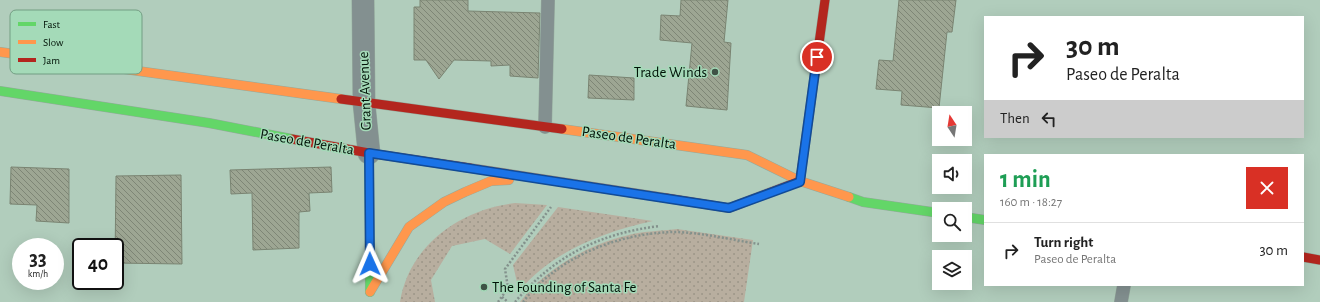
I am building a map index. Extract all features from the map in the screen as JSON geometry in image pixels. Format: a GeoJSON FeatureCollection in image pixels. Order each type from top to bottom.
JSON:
{"type":"FeatureCollection","features":[{"type":"Feature","properties":{"kind":"main road"},"geometry":{"type":"LineString","coordinates":[[800,182],[825,0]]}},
{"type":"Feature","properties":{"kind":"main road","name":"Paseo de Peralta"},"geometry":{"type":"LineString","coordinates":[[0,52],[10,53]]}},
{"type":"Feature","properties":{"kind":"main road","name":"Paseo de Peralta"},"geometry":{"type":"LineString","coordinates":[[142,72],[747,155],[800,182],[863,202],[932,212]]}},
{"type":"Feature","properties":{"kind":"main road","name":"Paseo de Peralta"},"geometry":{"type":"LineString","coordinates":[[0,91],[209,124],[369,153],[729,208],[800,182]]}},
{"type":"Feature","properties":{"kind":"main road","name":"Grant Avenue"},"geometry":{"type":"LineString","coordinates":[[369,153],[370,302]]}},
{"type":"Feature","properties":{"kind":"main road"},"geometry":{"type":"LineString","coordinates":[[370,292],[409,226],[438,206],[490,181],[532,178]]}},
{"type":"Feature","properties":{"kind":"main road"},"geometry":{"type":"LineString","coordinates":[[972,218],[984,220]]}},
{"type":"Feature","properties":{"kind":"main road"},"geometry":{"type":"LineString","coordinates":[[1304,257],[1320,260]]}},
{"type":"Feature","properties":{"kind":"street","name":"Grant Avenue"},"geometry":{"type":"LineString","coordinates":[[363,0],[364,102],[369,153]]}},
{"type":"Feature","properties":{"kind":"lane"},"geometry":{"type":"LineString","coordinates":[[545,126],[548,0]]}},
{"type":"Feature","properties":{"kind":"lane"},"geometry":{"type":"LineString","coordinates":[[1121,302],[1124,286]]}},
{"type":"Feature","properties":{"kind":"path"},"geometry":{"type":"LineString","coordinates":[[498,302],[508,288],[505,269],[554,202]]}},
{"type":"Feature","properties":{"kind":"path"},"geometry":{"type":"LineString","coordinates":[[515,302],[547,269],[563,258],[624,231],[666,225]]}},
{"type":"Feature","properties":{"kind":"path"},"geometry":{"type":"LineString","coordinates":[[523,302],[542,281],[563,266],[602,246],[626,238],[654,233],[678,232],[759,244]]}},
{"type":"Feature","properties":{"kind":"path"},"geometry":{"type":"LineString","coordinates":[[502,297],[508,302]]}},
{"type":"Feature","properties":{"kind":"shaded area"},"geometry":{"type":"Polygon","coordinates":[[[515,203],[547,205],[510,254],[485,239],[452,246],[431,280],[435,302],[400,302],[405,282],[414,263],[426,247],[441,233],[457,222],[476,213],[515,203]]]}},
{"type":"Feature","properties":{"kind":"shaded area"},"geometry":{"type":"Polygon","coordinates":[[[558,207],[653,221],[616,231],[580,245],[547,265],[532,277],[519,291],[513,265],[558,207]]]}},
{"type":"Feature","properties":{"kind":"shaded area"},"geometry":{"type":"Polygon","coordinates":[[[677,229],[753,240],[744,302],[520,302],[541,279],[567,260],[581,252],[631,234],[677,229]]]}},
{"type":"Feature","properties":{"kind":"building"},"geometry":{"type":"Polygon","coordinates":[[[420,0],[468,0],[468,11],[540,13],[538,78],[510,76],[510,65],[491,66],[491,61],[454,60],[439,79],[426,60],[414,60],[414,7],[420,7],[420,0]]]}},
{"type":"Feature","properties":{"kind":"building"},"geometry":{"type":"Polygon","coordinates":[[[681,0],[728,0],[724,42],[731,43],[727,110],[686,106],[692,43],[660,40],[661,15],[680,16],[681,0]]]}},
{"type":"Feature","properties":{"kind":"building"},"geometry":{"type":"Polygon","coordinates":[[[899,0],[956,0],[952,32],[947,32],[939,106],[932,106],[932,107],[901,105],[902,91],[876,89],[879,60],[893,61],[899,0]]]}},
{"type":"Feature","properties":{"kind":"building"},"geometry":{"type":"Polygon","coordinates":[[[589,75],[634,78],[634,100],[588,98],[589,75]]]}},
{"type":"Feature","properties":{"kind":"building"},"geometry":{"type":"Polygon","coordinates":[[[11,167],[69,169],[69,223],[36,221],[37,205],[10,204],[11,167]]]}},
{"type":"Feature","properties":{"kind":"building"},"geometry":{"type":"Polygon","coordinates":[[[331,167],[332,192],[309,193],[310,211],[299,212],[299,248],[253,250],[252,193],[231,194],[230,170],[331,167]]]}},
{"type":"Feature","properties":{"kind":"building"},"geometry":{"type":"Polygon","coordinates":[[[181,175],[182,264],[124,263],[124,238],[115,238],[116,176],[181,175]]]}},
{"type":"Feature","properties":{"kind":"traffic: fast"},"geometry":{"type":"LineString","coordinates":[[0,91],[209,123],[292,139]]}},
{"type":"Feature","properties":{"kind":"traffic: fast"},"geometry":{"type":"LineString","coordinates":[[369,153],[370,292]]}},
{"type":"Feature","properties":{"kind":"traffic: fast"},"geometry":{"type":"LineString","coordinates":[[849,197],[863,202],[932,212]]}},
{"type":"Feature","properties":{"kind":"traffic: fast"},"geometry":{"type":"LineString","coordinates":[[972,218],[984,220]]}},
{"type":"Feature","properties":{"kind":"traffic: slow"},"geometry":{"type":"LineString","coordinates":[[0,52],[10,53]]}},
{"type":"Feature","properties":{"kind":"traffic: slow"},"geometry":{"type":"LineString","coordinates":[[142,72],[341,99]]}},
{"type":"Feature","properties":{"kind":"traffic: slow"},"geometry":{"type":"LineString","coordinates":[[562,129],[747,155],[800,181],[849,197]]}},
{"type":"Feature","properties":{"kind":"traffic: slow"},"geometry":{"type":"LineString","coordinates":[[470,168],[666,198]]}},
{"type":"Feature","properties":{"kind":"traffic: slow"},"geometry":{"type":"LineString","coordinates":[[370,292],[409,227],[444,202],[465,192],[491,181],[509,180]]}},
{"type":"Feature","properties":{"kind":"traffic: jam"},"geometry":{"type":"LineString","coordinates":[[800,181],[825,0]]}},
{"type":"Feature","properties":{"kind":"traffic: jam"},"geometry":{"type":"LineString","coordinates":[[341,99],[562,129]]}},
{"type":"Feature","properties":{"kind":"traffic: jam"},"geometry":{"type":"LineString","coordinates":[[292,139],[369,153],[470,168]]}},
{"type":"Feature","properties":{"kind":"traffic: jam"},"geometry":{"type":"LineString","coordinates":[[666,198],[729,208],[800,181]]}},
{"type":"Feature","properties":{"kind":"traffic: jam"},"geometry":{"type":"LineString","coordinates":[[1304,257],[1320,260]]}},
{"type":"Feature","properties":{"kind":"place","name":"Trade Winds"},"geometry":{"type":"Point","coordinates":[715,72]}},
{"type":"Feature","properties":{"kind":"place","name":"The Founding of Santa Fe"},"geometry":{"type":"Point","coordinates":[484,287]}},
{"type":"Feature","properties":{"kind":"route"},"geometry":{"type":"LineString","coordinates":[[370,264],[369,153],[729,208],[800,182],[817,57]]}}]}
